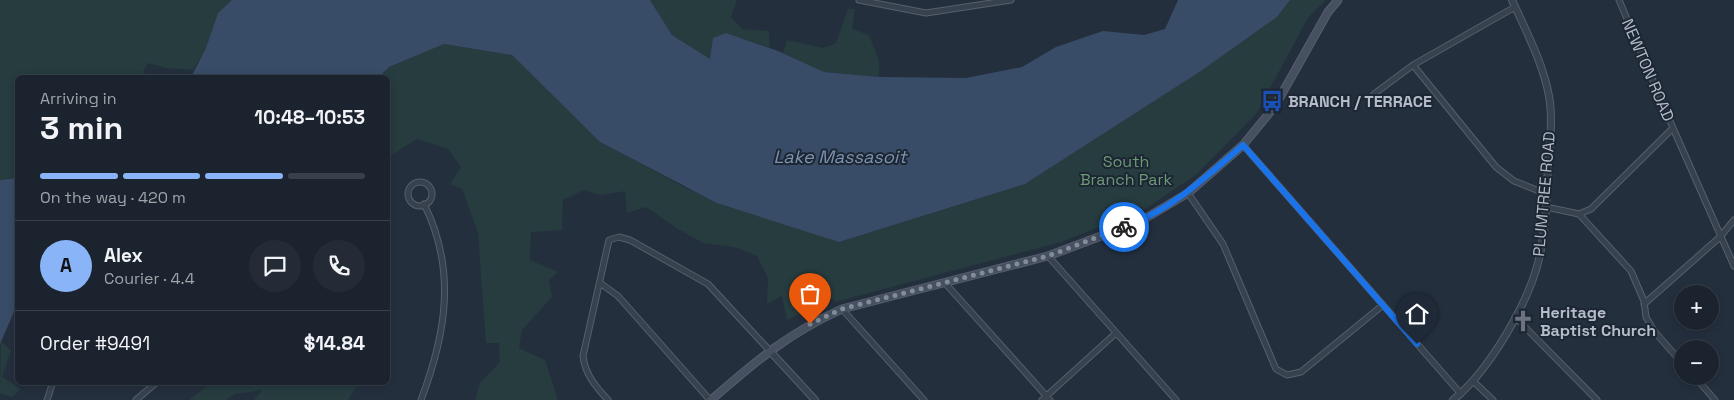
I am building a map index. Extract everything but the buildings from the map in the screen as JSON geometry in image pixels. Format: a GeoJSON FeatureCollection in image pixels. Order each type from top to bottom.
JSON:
{"type":"FeatureCollection","features":[{"type":"Feature","properties":{"kind":"main road"},"geometry":{"type":"LineString","coordinates":[[710,400],[769,350],[810,324],[842,309],[1048,256],[1141,221],[1188,193],[1243,145],[1275,106],[1328,12],[1338,0]]}},
{"type":"Feature","properties":{"kind":"street"},"geometry":{"type":"LineString","coordinates":[[859,0],[922,13],[1011,0]]}},
{"type":"Feature","properties":{"kind":"street","name":"NEWTON ROAD"},"geometry":{"type":"LineString","coordinates":[[1579,214],[1592,209],[1673,128],[1619,0]]}},
{"type":"Feature","properties":{"kind":"street"},"geometry":{"type":"LineString","coordinates":[[1374,94],[1412,65],[1514,3]]}},
{"type":"Feature","properties":{"kind":"street","name":"PLUMTREE ROAD"},"geometry":{"type":"LineString","coordinates":[[1453,400],[1474,380],[1491,358],[1515,317],[1538,265],[1543,237],[1551,121],[1550,99],[1540,65],[1514,3]]}},
{"type":"Feature","properties":{"kind":"street"},"geometry":{"type":"LineString","coordinates":[[1412,65],[1496,167],[1514,181],[1539,191],[1546,198]]}},
{"type":"Feature","properties":{"kind":"street"},"geometry":{"type":"LineString","coordinates":[[1673,128],[1734,266]]}},
{"type":"Feature","properties":{"kind":"street"},"geometry":{"type":"LineString","coordinates":[[1243,145],[1461,394]]}},
{"type":"Feature","properties":{"kind":"street"},"geometry":{"type":"LineString","coordinates":[[425,183],[430,189],[430,199],[424,204],[416,205],[410,200],[409,190],[414,184],[425,183]]}},
{"type":"Feature","properties":{"kind":"street"},"geometry":{"type":"LineString","coordinates":[[1188,193],[1223,244],[1276,370],[1287,375],[1301,372],[1383,305]]}},
{"type":"Feature","properties":{"kind":"street"},"geometry":{"type":"LineString","coordinates":[[421,400],[439,346],[445,285],[441,251],[433,222],[424,204]]}},
{"type":"Feature","properties":{"kind":"street"},"geometry":{"type":"LineString","coordinates":[[1546,207],[1579,214],[1631,271],[1644,304],[1646,317],[1654,331],[1674,354]]}},
{"type":"Feature","properties":{"kind":"street"},"geometry":{"type":"LineString","coordinates":[[1644,304],[1720,237],[1734,220]]}},
{"type":"Feature","properties":{"kind":"street"},"geometry":{"type":"LineString","coordinates":[[608,400],[594,385],[584,368],[582,356],[609,240],[619,237],[630,240],[708,284],[815,400]]}},
{"type":"Feature","properties":{"kind":"street"},"geometry":{"type":"LineString","coordinates":[[1048,256],[1176,400]]}},
{"type":"Feature","properties":{"kind":"street"},"geometry":{"type":"LineString","coordinates":[[945,282],[1046,399],[1116,333]]}},
{"type":"Feature","properties":{"kind":"street"},"geometry":{"type":"LineString","coordinates":[[600,283],[618,296],[710,400]]}},
{"type":"Feature","properties":{"kind":"street"},"geometry":{"type":"LineString","coordinates":[[842,309],[924,400]]}},
{"type":"Feature","properties":{"kind":"street"},"geometry":{"type":"LineString","coordinates":[[1515,317],[1597,400]]}},
{"type":"Feature","properties":{"kind":"street"},"geometry":{"type":"LineString","coordinates":[[1474,380],[1494,400]]}},
{"type":"Feature","properties":{"kind":"street"},"geometry":{"type":"LineString","coordinates":[[47,400],[52,385]]}},
{"type":"Feature","properties":{"kind":"street"},"geometry":{"type":"LineString","coordinates":[[136,400],[154,385]]}},
{"type":"Feature","properties":{"kind":"street"},"geometry":{"type":"LineString","coordinates":[[1702,385],[1715,400]]}},
{"type":"Feature","properties":{"kind":"green space"},"geometry":{"type":"Polygon","coordinates":[[[0,0],[232,0],[218,14],[206,48],[193,70],[166,68],[148,63],[143,72],[145,75],[15,75],[15,178],[0,180],[0,0]]]}},
{"type":"Feature","properties":{"kind":"green space"},"geometry":{"type":"Polygon","coordinates":[[[650,0],[737,0],[731,17],[742,29],[769,31],[770,48],[726,33],[710,59],[672,35],[650,0]]]}},
{"type":"Feature","properties":{"kind":"green space","name":"South Branch Park"},"geometry":{"type":"Polygon","coordinates":[[[1290,0],[1326,0],[1308,18],[1256,114],[1197,174],[1147,208],[1061,242],[835,302],[833,299],[787,320],[782,296],[767,304],[768,278],[757,256],[734,247],[703,243],[678,229],[646,207],[627,213],[625,191],[601,195],[584,190],[563,200],[562,230],[531,232],[530,260],[558,272],[549,280],[552,297],[522,330],[519,348],[545,360],[558,400],[475,400],[480,383],[500,362],[499,343],[486,343],[478,233],[462,189],[450,184],[461,167],[448,149],[417,139],[390,156],[390,75],[382,75],[389,67],[444,44],[512,55],[600,142],[686,188],[839,242],[1025,184],[1201,71],[1277,17],[1290,0]]]}},
{"type":"Feature","properties":{"kind":"green space"},"geometry":{"type":"Polygon","coordinates":[[[848,9],[855,9],[852,29],[869,35],[879,61],[879,77],[823,72],[783,53],[787,40],[823,48],[836,43],[848,9]]]}},
{"type":"Feature","properties":{"kind":"green space"},"geometry":{"type":"Polygon","coordinates":[[[1,341],[11,351],[2,377],[21,389],[12,397],[0,393],[1,341]]]}},
{"type":"Feature","properties":{"kind":"green space"},"geometry":{"type":"Polygon","coordinates":[[[208,385],[362,385],[356,387],[348,400],[254,400],[262,390],[235,394],[226,400],[189,400],[208,385]]]}},
{"type":"Feature","properties":{"kind":"water","name":"Lake Massasoit"},"geometry":{"type":"Polygon","coordinates":[[[232,0],[650,0],[672,35],[710,59],[713,38],[726,33],[778,51],[824,72],[879,77],[966,78],[1022,67],[1056,47],[1103,31],[1144,35],[1165,29],[1178,0],[1290,0],[1277,17],[1201,71],[1025,184],[839,242],[717,203],[600,142],[512,55],[444,44],[389,67],[381,75],[192,75],[206,48],[218,13],[232,0]]]}},
{"type":"Feature","properties":{"kind":"water"},"geometry":{"type":"Polygon","coordinates":[[[15,178],[15,310],[0,344],[0,180],[15,178]]]}},
{"type":"Feature","properties":{"kind":"way so far"},"geometry":{"type":"LineString","coordinates":[[810,324],[842,309],[1048,256],[1124,227]]}},
{"type":"Feature","properties":{"kind":"place","name":"BRANCH / TERRACE"},"geometry":{"type":"Point","coordinates":[1272,101]}},
{"type":"Feature","properties":{"kind":"place","name":"Heritage Baptist Church"},"geometry":{"type":"Point","coordinates":[1523,321]}},
{"type":"Feature","properties":{"kind":"route"},"geometry":{"type":"LineString","coordinates":[[1124,227],[1141,221],[1188,193],[1243,145],[1417,344]]}}]}
